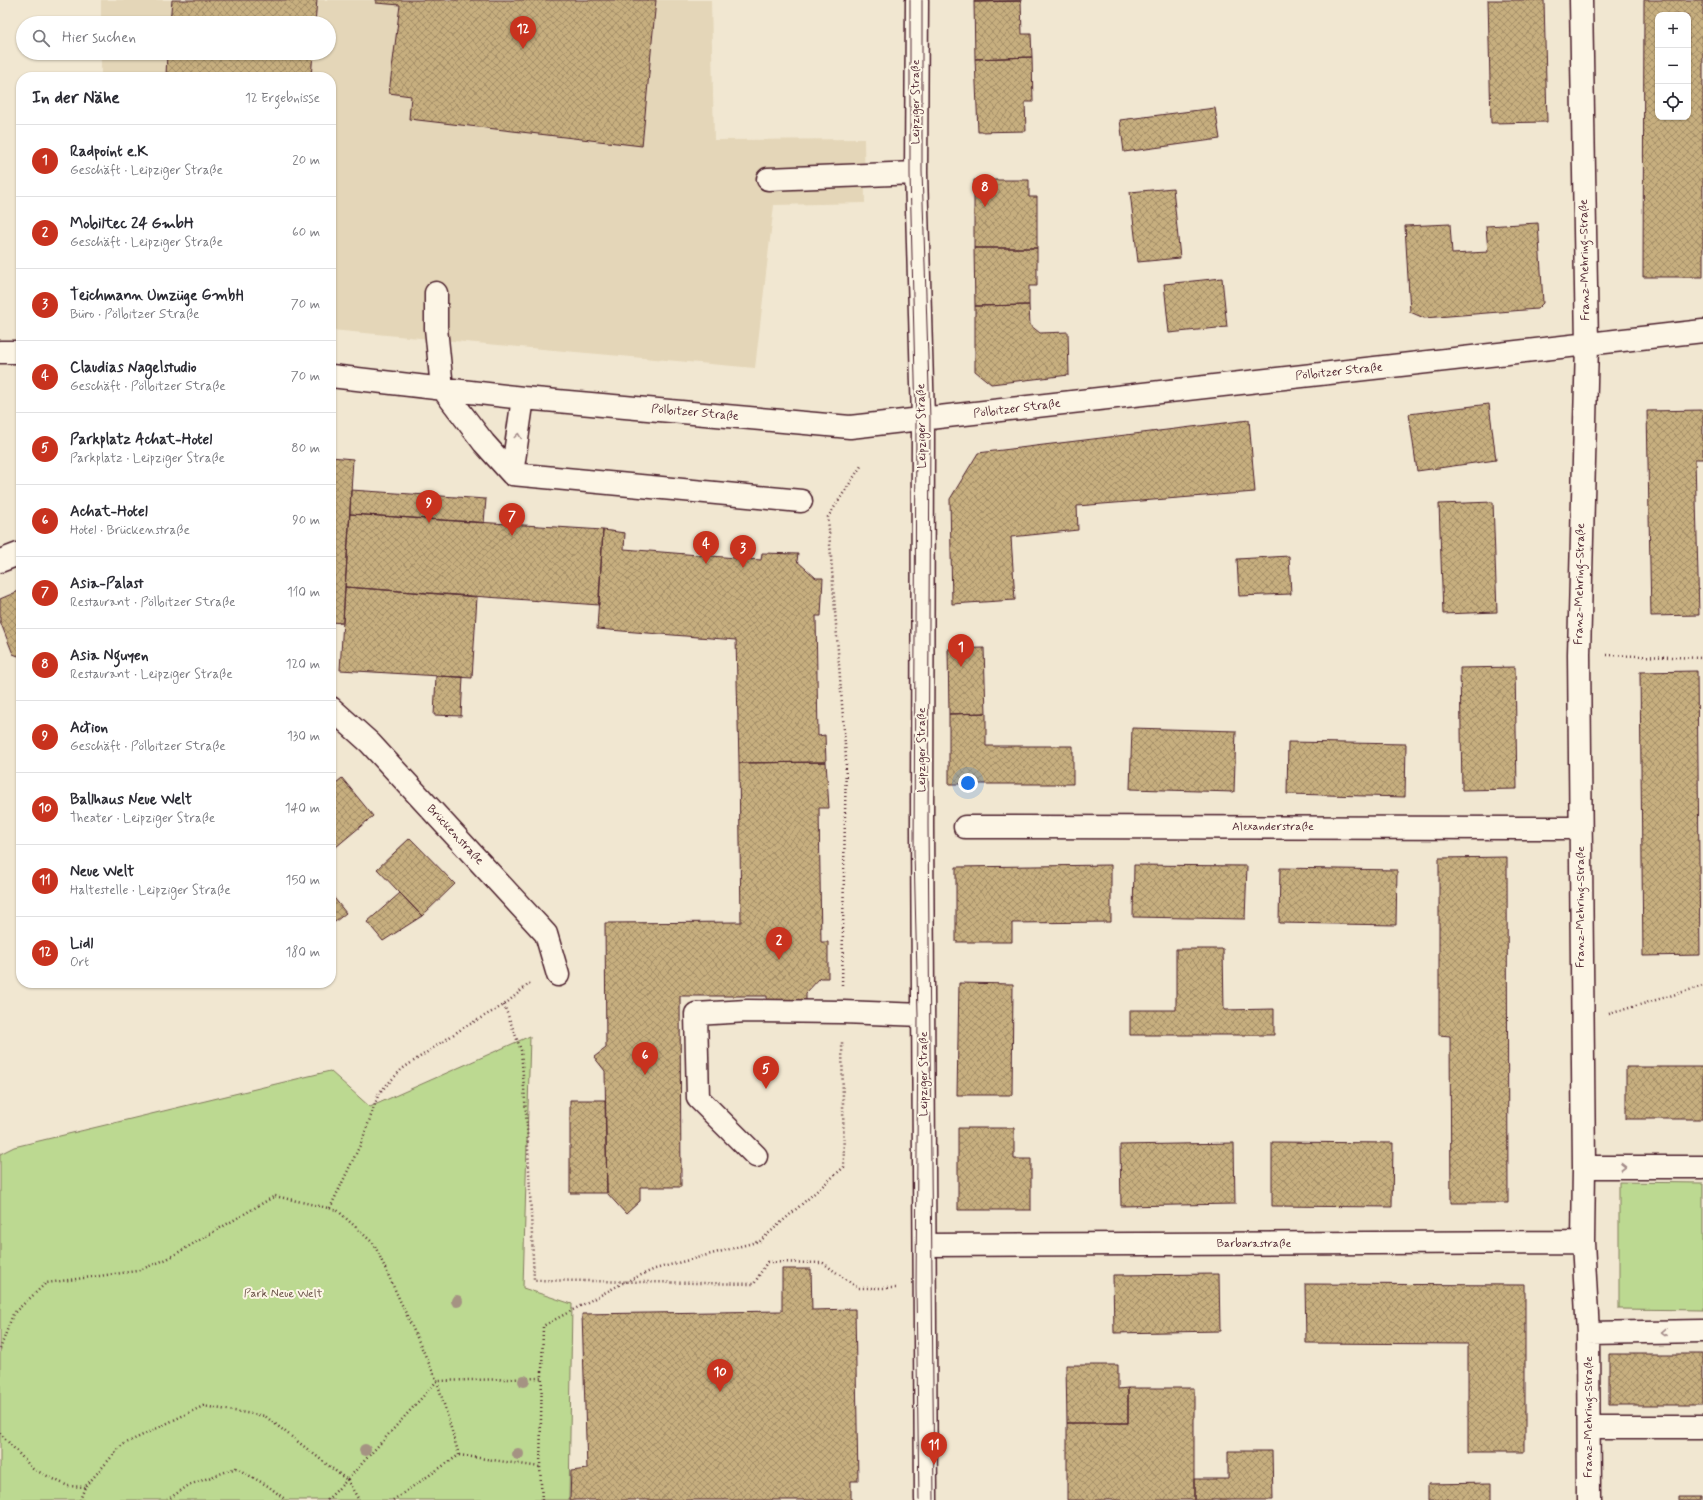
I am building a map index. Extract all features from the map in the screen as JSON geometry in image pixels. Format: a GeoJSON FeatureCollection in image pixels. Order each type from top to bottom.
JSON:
{"type":"FeatureCollection","features":[{"type":"Feature","properties":{"kind":"street","name":"Leipziger Straße"},"geometry":{"type":"LineString","coordinates":[[917,0],[916,173],[922,418],[923,1015],[926,1500]]}},
{"type":"Feature","properties":{"kind":"street","name":"Franz-Mehring-Straße"},"geometry":{"type":"LineString","coordinates":[[1580,0],[1586,344],[1579,654],[1584,1167],[1583,1242],[1588,1333],[1589,1500]]}},
{"type":"Feature","properties":{"kind":"street"},"geometry":{"type":"LineString","coordinates":[[768,179],[916,173]]}},
{"type":"Feature","properties":{"kind":"street"},"geometry":{"type":"LineString","coordinates":[[436,293],[436,328],[442,388],[484,443],[512,474],[801,501]]}},
{"type":"Feature","properties":{"kind":"street","name":"Pölbitzer Straße"},"geometry":{"type":"LineString","coordinates":[[336,377],[523,398],[850,427],[1703,331]]}},
{"type":"Feature","properties":{"kind":"street"},"geometry":{"type":"LineString","coordinates":[[0,352],[16,352]]}},
{"type":"Feature","properties":{"kind":"street"},"geometry":{"type":"LineString","coordinates":[[512,474],[523,398]]}},
{"type":"Feature","properties":{"kind":"street"},"geometry":{"type":"LineString","coordinates":[[0,561],[16,555]]}},
{"type":"Feature","properties":{"kind":"street","name":"Brückenstraße"},"geometry":{"type":"LineString","coordinates":[[336,712],[370,743],[546,934],[558,975]]}},
{"type":"Feature","properties":{"kind":"street","name":"Alexanderstraße"},"geometry":{"type":"LineString","coordinates":[[965,826],[1581,828]]}},
{"type":"Feature","properties":{"kind":"street"},"geometry":{"type":"LineString","coordinates":[[756,1156],[698,1098],[696,1014],[747,1011],[923,1015]]}},
{"type":"Feature","properties":{"kind":"street"},"geometry":{"type":"LineString","coordinates":[[1584,1167],[1703,1167]]}},
{"type":"Feature","properties":{"kind":"street","name":"Barbarastraße"},"geometry":{"type":"LineString","coordinates":[[925,1245],[1583,1242]]}},
{"type":"Feature","properties":{"kind":"street"},"geometry":{"type":"LineString","coordinates":[[1588,1333],[1703,1331]]}},
{"type":"Feature","properties":{"kind":"street"},"geometry":{"type":"LineString","coordinates":[[1589,1426],[1703,1427]]}},
{"type":"Feature","properties":{"kind":"path"},"geometry":{"type":"LineString","coordinates":[[1579,654],[1703,658]]}},
{"type":"Feature","properties":{"kind":"path"},"geometry":{"type":"LineString","coordinates":[[330,1208],[362,1141],[379,1094],[402,1069],[463,1028],[504,1005],[529,984],[558,975]]}},
{"type":"Feature","properties":{"kind":"path"},"geometry":{"type":"LineString","coordinates":[[1582,1022],[1703,986]]}},
{"type":"Feature","properties":{"kind":"path"},"geometry":{"type":"LineString","coordinates":[[504,1005],[521,1050],[527,1126],[534,1280],[754,1284],[767,1262],[823,1263],[858,1288],[925,1288]]}},
{"type":"Feature","properties":{"kind":"path"},"geometry":{"type":"LineString","coordinates":[[0,1349],[13,1314],[46,1283],[137,1271],[167,1259],[275,1196],[330,1208],[337,1210],[374,1244],[437,1381],[459,1455]]}},
{"type":"Feature","properties":{"kind":"path"},"geometry":{"type":"LineString","coordinates":[[327,1500],[437,1381],[542,1378]]}},
{"type":"Feature","properties":{"kind":"path"},"geometry":{"type":"LineString","coordinates":[[80,1500],[85,1487],[122,1445],[202,1406],[265,1416],[347,1480],[359,1500]]}},
{"type":"Feature","properties":{"kind":"path"},"geometry":{"type":"LineString","coordinates":[[0,1433],[33,1469],[68,1486],[85,1487]]}},
{"type":"Feature","properties":{"kind":"path"},"geometry":{"type":"LineString","coordinates":[[393,1500],[459,1455],[540,1467]]}},
{"type":"Feature","properties":{"kind":"path"},"geometry":{"type":"LineString","coordinates":[[167,1500],[189,1485],[236,1468],[268,1486],[286,1500]]}},
{"type":"Feature","properties":{"kind":"shaded area"},"geometry":{"type":"Polygon","coordinates":[[[101,0],[711,0],[714,140],[864,139],[865,203],[774,205],[755,368],[336,330],[336,72],[101,72],[101,60],[336,60],[336,16],[101,16],[101,0]]]}},
{"type":"Feature","properties":{"kind":"green space","name":"Park Neue Welt"},"geometry":{"type":"Polygon","coordinates":[[[530,1036],[523,1288],[572,1304],[569,1500],[0,1500],[0,1154],[14,1147],[330,1071],[370,1107],[530,1036]]]}},
{"type":"Feature","properties":{"kind":"green space"},"geometry":{"type":"Polygon","coordinates":[[[1619,1182],[1703,1183],[1703,1310],[1619,1309],[1619,1182]]]}},
{"type":"Feature","properties":{"kind":"building"},"geometry":{"type":"Polygon","coordinates":[[[172,0],[317,0],[316,16],[171,16],[172,0]]]}},
{"type":"Feature","properties":{"kind":"building"},"geometry":{"type":"Polygon","coordinates":[[[376,0],[656,0],[642,146],[409,119],[411,96],[389,93],[400,5],[376,3],[376,0]]]}},
{"type":"Feature","properties":{"kind":"building"},"geometry":{"type":"Polygon","coordinates":[[[974,0],[1021,0],[1021,1],[974,2],[974,0]]]}},
{"type":"Feature","properties":{"kind":"building"},"geometry":{"type":"Polygon","coordinates":[[[1488,0],[1544,0],[1547,122],[1491,123],[1488,0]]]}},
{"type":"Feature","properties":{"kind":"building"},"geometry":{"type":"Polygon","coordinates":[[[1644,0],[1703,0],[1703,277],[1643,277],[1644,0]]]}},
{"type":"Feature","properties":{"kind":"building"},"geometry":{"type":"Polygon","coordinates":[[[1021,1],[1022,34],[1031,34],[1032,57],[975,59],[974,2],[1021,1]]]}},
{"type":"Feature","properties":{"kind":"building"},"geometry":{"type":"Polygon","coordinates":[[[1032,57],[1033,102],[1025,102],[1026,131],[978,132],[975,59],[1032,57]]]}},
{"type":"Feature","properties":{"kind":"building"},"geometry":{"type":"Polygon","coordinates":[[[167,60],[312,60],[311,72],[166,72],[167,60]]]}},
{"type":"Feature","properties":{"kind":"building"},"geometry":{"type":"Polygon","coordinates":[[[1215,108],[1220,139],[1124,152],[1120,120],[1215,108]]]}},
{"type":"Feature","properties":{"kind":"building"},"geometry":{"type":"Polygon","coordinates":[[[974,180],[1029,180],[1029,197],[1037,197],[1037,248],[974,248],[974,180]]]}},
{"type":"Feature","properties":{"kind":"building"},"geometry":{"type":"Polygon","coordinates":[[[1173,188],[1180,258],[1138,262],[1130,192],[1173,188]]]}},
{"type":"Feature","properties":{"kind":"building"},"geometry":{"type":"Polygon","coordinates":[[[1538,223],[1543,303],[1537,309],[1424,318],[1410,312],[1405,226],[1450,224],[1452,254],[1488,252],[1486,226],[1538,223]]]}},
{"type":"Feature","properties":{"kind":"building"},"geometry":{"type":"Polygon","coordinates":[[[974,248],[1037,248],[1037,286],[1029,286],[1029,305],[975,306],[974,248]]]}},
{"type":"Feature","properties":{"kind":"building"},"geometry":{"type":"Polygon","coordinates":[[[1222,278],[1227,327],[1169,333],[1164,284],[1222,278]]]}},
{"type":"Feature","properties":{"kind":"building"},"geometry":{"type":"Polygon","coordinates":[[[1029,305],[1030,325],[1040,333],[1068,332],[1069,375],[991,384],[975,371],[975,306],[1029,305]]]}},
{"type":"Feature","properties":{"kind":"building"},"geometry":{"type":"Polygon","coordinates":[[[1489,404],[1496,460],[1417,471],[1409,414],[1489,404]]]}},
{"type":"Feature","properties":{"kind":"building"},"geometry":{"type":"Polygon","coordinates":[[[1703,410],[1703,459],[1695,459],[1699,615],[1651,616],[1647,411],[1703,410]]]}},
{"type":"Feature","properties":{"kind":"building"},"geometry":{"type":"Polygon","coordinates":[[[1249,420],[1255,492],[1077,506],[1078,530],[1011,537],[1015,600],[952,604],[950,499],[978,453],[1249,420]]]}},
{"type":"Feature","properties":{"kind":"building"},"geometry":{"type":"Polygon","coordinates":[[[336,457],[353,459],[343,623],[336,622],[336,457]]]}},
{"type":"Feature","properties":{"kind":"building"},"geometry":{"type":"Polygon","coordinates":[[[351,490],[486,499],[484,523],[350,514],[351,490]]]}},
{"type":"Feature","properties":{"kind":"building"},"geometry":{"type":"Polygon","coordinates":[[[1493,502],[1497,612],[1443,614],[1439,504],[1493,502]]]}},
{"type":"Feature","properties":{"kind":"building"},"geometry":{"type":"Polygon","coordinates":[[[350,514],[603,530],[599,605],[345,587],[350,514]]]}},
{"type":"Feature","properties":{"kind":"building"},"geometry":{"type":"Polygon","coordinates":[[[603,530],[625,533],[624,549],[761,560],[762,553],[798,554],[797,561],[816,578],[823,578],[821,616],[816,616],[818,736],[825,735],[826,762],[739,763],[736,640],[597,629],[603,530]]]}},
{"type":"Feature","properties":{"kind":"building"},"geometry":{"type":"Polygon","coordinates":[[[1289,556],[1291,594],[1239,596],[1237,559],[1289,556]]]}},
{"type":"Feature","properties":{"kind":"building"},"geometry":{"type":"Polygon","coordinates":[[[345,587],[477,597],[472,678],[340,670],[345,587]]]}},
{"type":"Feature","properties":{"kind":"building"},"geometry":{"type":"Polygon","coordinates":[[[16,592],[16,655],[13,654],[0,621],[0,599],[16,592]]]}},
{"type":"Feature","properties":{"kind":"building"},"geometry":{"type":"Polygon","coordinates":[[[984,648],[986,713],[949,714],[948,649],[984,648]]]}},
{"type":"Feature","properties":{"kind":"building"},"geometry":{"type":"Polygon","coordinates":[[[1515,667],[1517,789],[1462,790],[1460,668],[1515,667]]]}},
{"type":"Feature","properties":{"kind":"building"},"geometry":{"type":"Polygon","coordinates":[[[1697,671],[1700,955],[1643,956],[1640,672],[1697,671]]]}},
{"type":"Feature","properties":{"kind":"building"},"geometry":{"type":"Polygon","coordinates":[[[436,676],[463,677],[461,716],[434,715],[436,676]]]}},
{"type":"Feature","properties":{"kind":"building"},"geometry":{"type":"Polygon","coordinates":[[[986,713],[986,746],[1073,746],[1073,784],[949,784],[949,714],[986,713]]]}},
{"type":"Feature","properties":{"kind":"building"},"geometry":{"type":"Polygon","coordinates":[[[1132,728],[1236,731],[1234,792],[1130,789],[1132,728]]]}},
{"type":"Feature","properties":{"kind":"building"},"geometry":{"type":"Polygon","coordinates":[[[1288,742],[1406,744],[1405,797],[1287,794],[1288,742]]]}},
{"type":"Feature","properties":{"kind":"building"},"geometry":{"type":"Polygon","coordinates":[[[826,762],[829,808],[819,808],[821,942],[828,942],[828,978],[820,978],[806,993],[806,1002],[767,1003],[767,996],[680,996],[681,1187],[640,1187],[640,1201],[626,1214],[607,1193],[605,1071],[594,1057],[606,1048],[605,923],[741,922],[739,763],[826,762]]]}},
{"type":"Feature","properties":{"kind":"building"},"geometry":{"type":"Polygon","coordinates":[[[342,778],[373,816],[336,847],[336,783],[342,778]]]}},
{"type":"Feature","properties":{"kind":"building"},"geometry":{"type":"Polygon","coordinates":[[[410,838],[455,884],[422,916],[377,869],[410,838]]]}},
{"type":"Feature","properties":{"kind":"building"},"geometry":{"type":"Polygon","coordinates":[[[1507,857],[1508,1203],[1451,1203],[1450,1036],[1439,1035],[1439,858],[1507,857]]]}},
{"type":"Feature","properties":{"kind":"building"},"geometry":{"type":"Polygon","coordinates":[[[1111,865],[1111,922],[1012,923],[1012,942],[956,942],[956,867],[1111,865]]]}},
{"type":"Feature","properties":{"kind":"building"},"geometry":{"type":"Polygon","coordinates":[[[1134,865],[1247,866],[1245,919],[1133,917],[1134,865]]]}},
{"type":"Feature","properties":{"kind":"building"},"geometry":{"type":"Polygon","coordinates":[[[1280,868],[1397,870],[1396,925],[1279,923],[1280,868]]]}},
{"type":"Feature","properties":{"kind":"building"},"geometry":{"type":"Polygon","coordinates":[[[400,893],[422,916],[383,941],[367,922],[400,893]]]}},
{"type":"Feature","properties":{"kind":"building"},"geometry":{"type":"Polygon","coordinates":[[[336,900],[346,913],[336,921],[336,900]]]}},
{"type":"Feature","properties":{"kind":"building"},"geometry":{"type":"Polygon","coordinates":[[[1176,949],[1223,949],[1224,1010],[1274,1009],[1274,1035],[1130,1035],[1130,1010],[1176,1010],[1176,949]]]}},
{"type":"Feature","properties":{"kind":"building"},"geometry":{"type":"Polygon","coordinates":[[[959,983],[1013,984],[1012,1095],[957,1095],[959,983]]]}},
{"type":"Feature","properties":{"kind":"building"},"geometry":{"type":"Polygon","coordinates":[[[1626,1067],[1703,1067],[1703,1119],[1626,1119],[1626,1067]]]}},
{"type":"Feature","properties":{"kind":"building"},"geometry":{"type":"Polygon","coordinates":[[[570,1100],[605,1100],[607,1193],[570,1193],[570,1100]]]}},
{"type":"Feature","properties":{"kind":"building"},"geometry":{"type":"Polygon","coordinates":[[[958,1128],[1014,1128],[1014,1159],[1031,1159],[1031,1210],[958,1210],[958,1128]]]}},
{"type":"Feature","properties":{"kind":"building"},"geometry":{"type":"Polygon","coordinates":[[[1272,1142],[1393,1143],[1392,1207],[1272,1206],[1272,1142]]]}},
{"type":"Feature","properties":{"kind":"building"},"geometry":{"type":"Polygon","coordinates":[[[1234,1143],[1235,1204],[1121,1206],[1120,1145],[1234,1143]]]}},
{"type":"Feature","properties":{"kind":"building"},"geometry":{"type":"Polygon","coordinates":[[[782,1269],[811,1269],[812,1310],[855,1309],[858,1481],[851,1481],[851,1500],[570,1500],[571,1471],[587,1469],[582,1314],[782,1311],[782,1269]]]}},
{"type":"Feature","properties":{"kind":"building"},"geometry":{"type":"Polygon","coordinates":[[[1219,1274],[1220,1331],[1114,1333],[1113,1275],[1219,1274]]]}},
{"type":"Feature","properties":{"kind":"building"},"geometry":{"type":"Polygon","coordinates":[[[1305,1284],[1525,1285],[1525,1452],[1468,1452],[1468,1344],[1306,1343],[1305,1284]]]}},
{"type":"Feature","properties":{"kind":"building"},"geometry":{"type":"Polygon","coordinates":[[[1609,1354],[1703,1354],[1703,1405],[1609,1405],[1609,1354]]]}},
{"type":"Feature","properties":{"kind":"building"},"geometry":{"type":"Polygon","coordinates":[[[1066,1365],[1118,1365],[1118,1389],[1128,1388],[1128,1423],[1067,1423],[1066,1365]]]}},
{"type":"Feature","properties":{"kind":"building"},"geometry":{"type":"Polygon","coordinates":[[[1128,1388],[1194,1388],[1194,1500],[1067,1500],[1067,1423],[1128,1423],[1128,1388]]]}},
{"type":"Feature","properties":{"kind":"building"},"geometry":{"type":"Polygon","coordinates":[[[1228,1451],[1272,1451],[1273,1500],[1194,1500],[1194,1479],[1228,1479],[1228,1451]]]}},
{"type":"Feature","properties":{"kind":"building"},"geometry":{"type":"Polygon","coordinates":[[[1491,1483],[1491,1500],[1428,1500],[1428,1484],[1491,1483]]]}},
{"type":"Feature","properties":{"kind":"building"},"geometry":{"type":"Polygon","coordinates":[[[1681,1496],[1703,1496],[1703,1500],[1681,1500],[1681,1496]]]}},
{"type":"Feature","properties":{"kind":"tram line"},"geometry":{"type":"LineString","coordinates":[[910,0],[910,174],[916,419],[914,853],[918,1015],[916,1288],[919,1500]]}},
{"type":"Feature","properties":{"kind":"tram line"},"geometry":{"type":"LineString","coordinates":[[922,0],[922,171],[930,419],[928,825],[934,1500]]}},
{"type":"Feature","properties":{"kind":"place","name":"Lidl"},"geometry":{"type":"Point","coordinates":[523,49]}},
{"type":"Feature","properties":{"kind":"place","name":"Asia Nguyen"},"geometry":{"type":"Point","coordinates":[985,207]}},
{"type":"Feature","properties":{"kind":"place","name":"Action"},"geometry":{"type":"Point","coordinates":[429,523]}},
{"type":"Feature","properties":{"kind":"place","name":"Asia-Palast"},"geometry":{"type":"Point","coordinates":[512,536]}},
{"type":"Feature","properties":{"kind":"place","name":"Claudias Nagelstudio"},"geometry":{"type":"Point","coordinates":[706,564]}},
{"type":"Feature","properties":{"kind":"place","name":"Teichmann Umzüge GmbH"},"geometry":{"type":"Point","coordinates":[743,568]}},
{"type":"Feature","properties":{"kind":"place","name":"Radpoint e.K"},"geometry":{"type":"Point","coordinates":[961,667]}},
{"type":"Feature","properties":{"kind":"place","name":"Mobiltec 24 GmbH"},"geometry":{"type":"Point","coordinates":[779,960]}},
{"type":"Feature","properties":{"kind":"place","name":"Achat-Hotel"},"geometry":{"type":"Point","coordinates":[645,1075]}},
{"type":"Feature","properties":{"kind":"place","name":"Parkplatz Achat-Hotel"},"geometry":{"type":"Point","coordinates":[766,1089]}},
{"type":"Feature","properties":{"kind":"place","name":"Ballhaus Neue Welt"},"geometry":{"type":"Point","coordinates":[720,1392]}},
{"type":"Feature","properties":{"kind":"place","name":"Neue Welt"},"geometry":{"type":"Point","coordinates":[934,1465]}}]}
